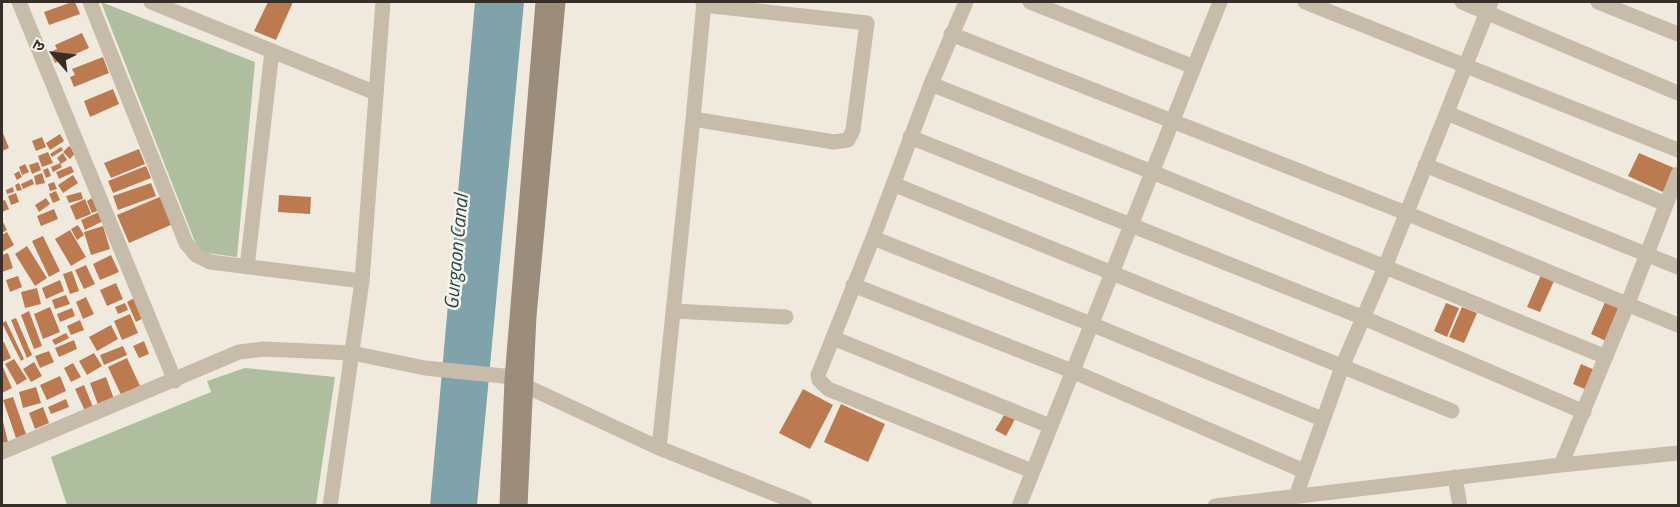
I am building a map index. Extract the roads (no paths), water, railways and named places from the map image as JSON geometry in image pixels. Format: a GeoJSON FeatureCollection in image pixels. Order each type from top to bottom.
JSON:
{"type":"FeatureCollection","features":[{"type":"Feature","properties":{"kind":"main road"},"geometry":{"type":"LineString","coordinates":[[507,506],[511,380],[543,2]]}},
{"type":"Feature","properties":{"kind":"main road"},"geometry":{"type":"LineString","coordinates":[[520,506],[511,380],[530,306],[558,2]]}},
{"type":"Feature","properties":{"kind":"street"},"geometry":{"type":"LineString","coordinates":[[19,2],[175,381]]}},
{"type":"Feature","properties":{"kind":"street"},"geometry":{"type":"LineString","coordinates":[[90,2],[186,243],[196,255],[210,262],[362,281]]}},
{"type":"Feature","properties":{"kind":"street"},"geometry":{"type":"LineString","coordinates":[[151,2],[376,93]]}},
{"type":"Feature","properties":{"kind":"street"},"geometry":{"type":"LineString","coordinates":[[330,506],[362,281],[383,2]]}},
{"type":"Feature","properties":{"kind":"street"},"geometry":{"type":"LineString","coordinates":[[966,2],[931,84],[818,375],[820,384],[828,389],[1032,471]]}},
{"type":"Feature","properties":{"kind":"street"},"geometry":{"type":"LineString","coordinates":[[1030,2],[1194,67]]}},
{"type":"Feature","properties":{"kind":"street"},"geometry":{"type":"LineString","coordinates":[[1019,506],[1220,2]]}},
{"type":"Feature","properties":{"kind":"street"},"geometry":{"type":"LineString","coordinates":[[1305,2],[1678,150]]}},
{"type":"Feature","properties":{"kind":"street"},"geometry":{"type":"LineString","coordinates":[[1462,2],[1489,6],[1678,93]]}},
{"type":"Feature","properties":{"kind":"street"},"geometry":{"type":"LineString","coordinates":[[1598,2],[1678,34]]}},
{"type":"Feature","properties":{"kind":"street"},"geometry":{"type":"LineString","coordinates":[[659,448],[704,3],[867,22],[853,130],[848,140],[834,142],[693,119]]}},
{"type":"Feature","properties":{"kind":"street"},"geometry":{"type":"LineString","coordinates":[[1296,496],[1342,367],[1385,267],[1489,6]]}},
{"type":"Feature","properties":{"kind":"street"},"geometry":{"type":"LineString","coordinates":[[951,34],[1406,213],[1678,325]]}},
{"type":"Feature","properties":{"kind":"street"},"geometry":{"type":"LineString","coordinates":[[247,267],[272,51]]}},
{"type":"Feature","properties":{"kind":"street"},"geometry":{"type":"LineString","coordinates":[[931,84],[1606,357]]}},
{"type":"Feature","properties":{"kind":"street"},"geometry":{"type":"LineString","coordinates":[[1447,113],[1666,204]]}},
{"type":"Feature","properties":{"kind":"street"},"geometry":{"type":"LineString","coordinates":[[910,137],[1364,318],[1584,412]]}},
{"type":"Feature","properties":{"kind":"street"},"geometry":{"type":"LineString","coordinates":[[1425,165],[1678,267]]}},
{"type":"Feature","properties":{"kind":"street"},"geometry":{"type":"LineString","coordinates":[[1561,465],[1648,255],[1678,174]]}},
{"type":"Feature","properties":{"kind":"street"},"geometry":{"type":"LineString","coordinates":[[893,184],[1452,411]]}},
{"type":"Feature","properties":{"kind":"street"},"geometry":{"type":"LineString","coordinates":[[873,238],[1322,419]]}},
{"type":"Feature","properties":{"kind":"street"},"geometry":{"type":"LineString","coordinates":[[853,285],[1072,371],[1304,471]]}},
{"type":"Feature","properties":{"kind":"street"},"geometry":{"type":"LineString","coordinates":[[674,311],[786,317]]}},
{"type":"Feature","properties":{"kind":"street"},"geometry":{"type":"LineString","coordinates":[[833,338],[1050,426]]}},
{"type":"Feature","properties":{"kind":"street"},"geometry":{"type":"LineString","coordinates":[[2,452],[175,381],[239,352],[264,349],[352,353],[511,380],[659,448],[805,506]]}},
{"type":"Feature","properties":{"kind":"street"},"geometry":{"type":"LineString","coordinates":[[1215,506],[1678,453]]}},
{"type":"Feature","properties":{"kind":"street"},"geometry":{"type":"LineString","coordinates":[[1455,477],[1460,506]]}},
{"type":"Feature","properties":{"kind":"water","name":"Gurgaon Canal"},"geometry":{"type":"Polygon","coordinates":[[[475,2],[524,2],[477,505],[430,506],[475,2]]]}}]}
